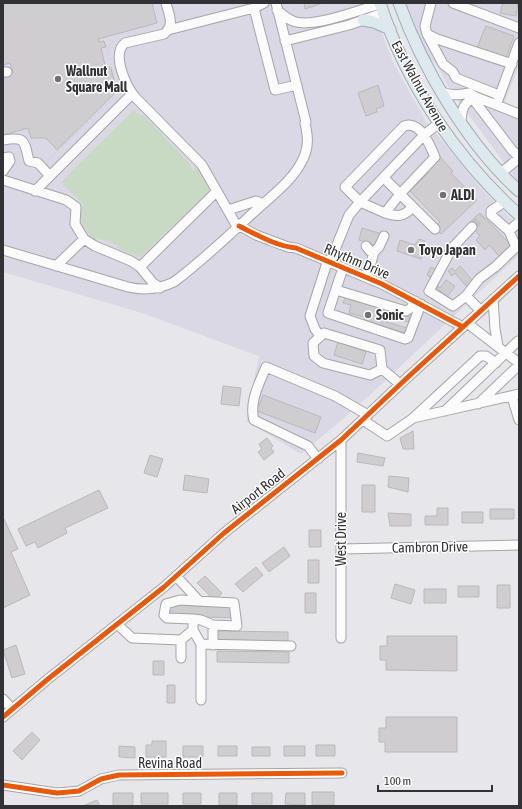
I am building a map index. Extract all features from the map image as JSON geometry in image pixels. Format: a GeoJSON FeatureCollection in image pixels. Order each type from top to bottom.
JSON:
{"type":"FeatureCollection","features":[{"type":"Feature","properties":{"kind":"main road","name":"East Walnut Avenue"},"geometry":{"type":"LineString","coordinates":[[400,3],[418,50],[442,92],[473,140],[519,191]]}},
{"type":"Feature","properties":{"kind":"main road","name":"East Walnut Avenue"},"geometry":{"type":"LineString","coordinates":[[381,6],[411,75],[439,123],[468,162],[504,202],[519,215]]}},
{"type":"Feature","properties":{"kind":"main road"},"geometry":{"type":"LineString","coordinates":[[363,20],[374,22],[390,29]]}},
{"type":"Feature","properties":{"kind":"street"},"geometry":{"type":"LineString","coordinates":[[166,3],[171,24],[164,34],[125,43],[122,46],[119,60],[124,80],[132,94],[202,165],[228,210],[231,218],[239,226]]}},
{"type":"Feature","properties":{"kind":"street"},"geometry":{"type":"LineString","coordinates":[[168,30],[254,8],[264,3]]}},
{"type":"Feature","properties":{"kind":"street"},"geometry":{"type":"LineString","coordinates":[[430,3],[425,26],[443,64],[453,72],[456,78],[500,95]]}},
{"type":"Feature","properties":{"kind":"street"},"geometry":{"type":"LineString","coordinates":[[453,3],[480,6],[519,28]]}},
{"type":"Feature","properties":{"kind":"street"},"geometry":{"type":"LineString","coordinates":[[277,7],[288,19],[295,22],[309,23],[381,6]]}},
{"type":"Feature","properties":{"kind":"street"},"geometry":{"type":"LineString","coordinates":[[286,41],[328,31],[363,20],[381,6]]}},
{"type":"Feature","properties":{"kind":"street"},"geometry":{"type":"LineString","coordinates":[[3,250],[137,289],[160,288],[174,282],[239,226],[283,186],[297,170],[306,150],[308,137],[306,122],[277,7]]}},
{"type":"Feature","properties":{"kind":"street"},"geometry":{"type":"LineString","coordinates":[[254,8],[276,90],[297,85]]}},
{"type":"Feature","properties":{"kind":"street"},"geometry":{"type":"LineString","coordinates":[[428,34],[437,39],[512,64]]}},
{"type":"Feature","properties":{"kind":"street"},"geometry":{"type":"LineString","coordinates":[[496,104],[519,43]]}},
{"type":"Feature","properties":{"kind":"street"},"geometry":{"type":"LineString","coordinates":[[442,92],[457,96],[469,93],[475,98],[519,156],[502,172]]}},
{"type":"Feature","properties":{"kind":"street"},"geometry":{"type":"LineString","coordinates":[[35,191],[132,94]]}},
{"type":"Feature","properties":{"kind":"street"},"geometry":{"type":"LineString","coordinates":[[475,98],[496,104],[519,114]]}},
{"type":"Feature","properties":{"kind":"street"},"geometry":{"type":"LineString","coordinates":[[461,122],[463,107],[475,98]]}},
{"type":"Feature","properties":{"kind":"street"},"geometry":{"type":"LineString","coordinates":[[320,336],[315,329],[310,316],[326,266],[330,262],[349,215],[424,135],[439,123]]}},
{"type":"Feature","properties":{"kind":"street"},"geometry":{"type":"LineString","coordinates":[[385,213],[400,194],[435,157],[424,135],[413,125],[404,126],[345,187],[360,202],[385,213],[395,216],[407,214],[413,207]]}},
{"type":"Feature","properties":{"kind":"street"},"geometry":{"type":"LineString","coordinates":[[3,140],[17,138],[21,140],[25,145],[29,161],[38,163],[50,176]]}},
{"type":"Feature","properties":{"kind":"street"},"geometry":{"type":"LineString","coordinates":[[3,158],[9,157],[10,161],[3,171]]}},
{"type":"Feature","properties":{"kind":"street"},"geometry":{"type":"LineString","coordinates":[[384,178],[435,229]]}},
{"type":"Feature","properties":{"kind":"street"},"geometry":{"type":"LineString","coordinates":[[3,180],[66,200],[76,207],[75,224],[84,239],[95,246],[131,261],[140,267],[153,283],[160,288]]}},
{"type":"Feature","properties":{"kind":"street"},"geometry":{"type":"LineString","coordinates":[[140,267],[217,191]]}},
{"type":"Feature","properties":{"kind":"street"},"geometry":{"type":"LineString","coordinates":[[228,210],[256,201],[263,204]]}},
{"type":"Feature","properties":{"kind":"street"},"geometry":{"type":"LineString","coordinates":[[472,227],[452,248],[429,291],[453,306],[466,296],[478,279],[495,267],[516,247],[509,232],[487,215],[504,202]]}},
{"type":"Feature","properties":{"kind":"street"},"geometry":{"type":"LineString","coordinates":[[509,232],[519,222]]}},
{"type":"Feature","properties":{"kind":"street","name":"Rhythm Drive"},"geometry":{"type":"LineString","coordinates":[[239,226],[262,237],[288,247],[296,248],[367,277],[465,325],[498,346],[519,364]]}},
{"type":"Feature","properties":{"kind":"street"},"geometry":{"type":"LineString","coordinates":[[367,277],[374,252],[379,247],[384,236]]}},
{"type":"Feature","properties":{"kind":"street"},"geometry":{"type":"LineString","coordinates":[[56,266],[84,239]]}},
{"type":"Feature","properties":{"kind":"street"},"geometry":{"type":"LineString","coordinates":[[366,246],[370,251],[374,252]]}},
{"type":"Feature","properties":{"kind":"street"},"geometry":{"type":"LineString","coordinates":[[344,268],[328,313],[405,339],[408,338],[416,318],[418,303]]}},
{"type":"Feature","properties":{"kind":"street","name":"Airport Road"},"geometry":{"type":"LineString","coordinates":[[3,717],[176,576],[224,533],[342,440],[400,384],[519,276]]}},
{"type":"Feature","properties":{"kind":"street"},"geometry":{"type":"LineString","coordinates":[[336,290],[413,313],[416,318]]}},
{"type":"Feature","properties":{"kind":"street"},"geometry":{"type":"LineString","coordinates":[[466,296],[481,311]]}},
{"type":"Feature","properties":{"kind":"street"},"geometry":{"type":"LineString","coordinates":[[494,299],[495,329],[498,346]]}},
{"type":"Feature","properties":{"kind":"street"},"geometry":{"type":"LineString","coordinates":[[406,311],[418,303]]}},
{"type":"Feature","properties":{"kind":"street"},"geometry":{"type":"LineString","coordinates":[[382,369],[370,375],[323,363],[314,356],[313,343],[324,332],[380,350],[382,369],[400,384]]}},
{"type":"Feature","properties":{"kind":"street"},"geometry":{"type":"LineString","coordinates":[[445,411],[519,341]]}},
{"type":"Feature","properties":{"kind":"street"},"geometry":{"type":"LineString","coordinates":[[318,459],[308,446],[254,420],[252,406],[257,388],[266,367],[335,396],[387,436],[412,418],[480,356],[486,356],[496,363]]}},
{"type":"Feature","properties":{"kind":"street"},"geometry":{"type":"LineString","coordinates":[[478,404],[519,364]]}},
{"type":"Feature","properties":{"kind":"street"},"geometry":{"type":"LineString","coordinates":[[412,418],[516,396],[519,417]]}},
{"type":"Feature","properties":{"kind":"street","name":"West Drive"},"geometry":{"type":"LineString","coordinates":[[341,638],[342,440]]}},
{"type":"Feature","properties":{"kind":"street","name":"Cambron Drive"},"geometry":{"type":"LineString","coordinates":[[341,549],[519,545]]}},
{"type":"Feature","properties":{"kind":"street"},"geometry":{"type":"LineString","coordinates":[[176,576],[199,601]]}},
{"type":"Feature","properties":{"kind":"street"},"geometry":{"type":"LineString","coordinates":[[180,600],[234,603],[237,626],[213,625],[201,620],[193,619],[167,618],[164,615],[166,604],[180,600]]}},
{"type":"Feature","properties":{"kind":"street"},"geometry":{"type":"LineString","coordinates":[[193,619],[193,630],[201,644],[201,700]]}},
{"type":"Feature","properties":{"kind":"street"},"geometry":{"type":"LineString","coordinates":[[117,624],[132,638],[181,640],[193,630]]}},
{"type":"Feature","properties":{"kind":"street"},"geometry":{"type":"LineString","coordinates":[[213,625],[213,645]]}},
{"type":"Feature","properties":{"kind":"street"},"geometry":{"type":"LineString","coordinates":[[181,640],[181,658]]}},
{"type":"Feature","properties":{"kind":"street"},"geometry":{"type":"LineString","coordinates":[[201,644],[291,646]]}},
{"type":"Feature","properties":{"kind":"street"},"geometry":{"type":"LineString","coordinates":[[3,699],[12,709]]}},
{"type":"Feature","properties":{"kind":"street","name":"Revina Road"},"geometry":{"type":"LineString","coordinates":[[3,785],[57,793],[79,791],[101,779],[119,775],[342,773]]}},
{"type":"Feature","properties":{"kind":"path"},"geometry":{"type":"LineString","coordinates":[[114,68],[111,65],[109,57],[109,44],[112,41],[121,38]]}},
{"type":"Feature","properties":{"kind":"path"},"geometry":{"type":"LineString","coordinates":[[41,166],[117,94],[118,91],[116,80]]}},
{"type":"Feature","properties":{"kind":"shaded area"},"geometry":{"type":"Polygon","coordinates":[[[3,3],[370,3],[394,64],[426,121],[478,185],[519,227],[519,255],[372,393],[301,454],[246,421],[259,356],[142,313],[3,272],[3,3]]]}},
{"type":"Feature","properties":{"kind":"shaded area"},"geometry":{"type":"Polygon","coordinates":[[[406,3],[519,3],[519,65],[504,104],[519,109],[519,183],[449,88],[438,67],[425,53],[406,3]]]}},
{"type":"Feature","properties":{"kind":"green space"},"geometry":{"type":"Polygon","coordinates":[[[134,110],[139,115],[144,116],[190,164],[192,170],[194,171],[195,167],[203,175],[210,190],[140,257],[117,248],[118,245],[97,238],[95,240],[81,225],[81,206],[83,204],[61,182],[134,110]]]}},
{"type":"Feature","properties":{"kind":"building","name":"Wallnut Square Mall"},"geometry":{"type":"Polygon","coordinates":[[[3,3],[152,3],[157,23],[98,39],[99,42],[104,41],[106,47],[101,48],[106,69],[109,67],[111,68],[115,84],[114,86],[110,86],[114,94],[57,150],[46,138],[31,138],[28,128],[3,135],[3,75],[13,72],[10,63],[3,65],[3,3]]]}},
{"type":"Feature","properties":{"kind":"building"},"geometry":{"type":"Polygon","coordinates":[[[304,3],[323,3],[305,9],[304,3]]]}},
{"type":"Feature","properties":{"kind":"building"},"geometry":{"type":"Polygon","coordinates":[[[503,3],[518,3],[516,16],[500,13],[503,3]]]}},
{"type":"Feature","properties":{"kind":"building"},"geometry":{"type":"Polygon","coordinates":[[[486,26],[514,36],[506,58],[477,48],[486,26]]]}},
{"type":"Feature","properties":{"kind":"building"},"geometry":{"type":"Polygon","coordinates":[[[378,85],[384,106],[376,109],[377,112],[366,116],[358,93],[378,85]]]}},
{"type":"Feature","properties":{"kind":"building","name":"ALDI"},"geometry":{"type":"Polygon","coordinates":[[[440,157],[453,171],[451,173],[477,200],[441,234],[434,227],[440,222],[410,191],[429,172],[427,170],[440,157]]]}},
{"type":"Feature","properties":{"kind":"building"},"geometry":{"type":"Polygon","coordinates":[[[480,213],[512,246],[500,257],[489,245],[485,250],[476,240],[480,236],[469,223],[480,213]]]}},
{"type":"Feature","properties":{"kind":"building"},"geometry":{"type":"Polygon","coordinates":[[[362,228],[382,234],[378,246],[359,240],[362,228]]]}},
{"type":"Feature","properties":{"kind":"building","name":"Toyo Japan"},"geometry":{"type":"Polygon","coordinates":[[[419,239],[425,241],[421,259],[397,251],[400,240],[415,245],[419,239]]]}},
{"type":"Feature","properties":{"kind":"building"},"geometry":{"type":"Polygon","coordinates":[[[460,266],[473,281],[467,287],[455,273],[452,276],[448,271],[452,268],[455,271],[460,266]]]}},
{"type":"Feature","properties":{"kind":"building"},"geometry":{"type":"Polygon","coordinates":[[[431,267],[436,270],[431,278],[427,275],[431,267]]]}},
{"type":"Feature","properties":{"kind":"building","name":"Toyo Japan"},"geometry":{"type":"Polygon","coordinates":[[[446,280],[455,286],[447,297],[437,288],[438,286],[440,288],[446,280]]]}},
{"type":"Feature","properties":{"kind":"building","name":"Sonic"},"geometry":{"type":"Polygon","coordinates":[[[345,298],[410,317],[408,322],[379,313],[377,319],[407,328],[405,333],[364,320],[365,317],[349,313],[351,305],[343,303],[345,298]]]}},
{"type":"Feature","properties":{"kind":"building"},"geometry":{"type":"Polygon","coordinates":[[[338,342],[366,352],[362,364],[334,355],[338,342]]]}},
{"type":"Feature","properties":{"kind":"building"},"geometry":{"type":"Polygon","coordinates":[[[223,386],[241,388],[239,406],[221,404],[223,386]]]}},
{"type":"Feature","properties":{"kind":"building"},"geometry":{"type":"Polygon","coordinates":[[[263,395],[321,417],[315,433],[257,411],[263,395]]]}},
{"type":"Feature","properties":{"kind":"building"},"geometry":{"type":"Polygon","coordinates":[[[413,431],[414,449],[403,449],[400,438],[413,431]]]}},
{"type":"Feature","properties":{"kind":"building"},"geometry":{"type":"Polygon","coordinates":[[[267,438],[273,446],[271,448],[274,452],[264,460],[258,452],[262,449],[259,444],[267,438]]]}},
{"type":"Feature","properties":{"kind":"building"},"geometry":{"type":"Polygon","coordinates":[[[358,453],[385,458],[383,466],[357,462],[358,453]]]}},
{"type":"Feature","properties":{"kind":"building"},"geometry":{"type":"Polygon","coordinates":[[[150,455],[163,459],[157,477],[144,473],[150,455]]]}},
{"type":"Feature","properties":{"kind":"building"},"geometry":{"type":"Polygon","coordinates":[[[185,475],[209,479],[207,493],[183,490],[185,475]]]}},
{"type":"Feature","properties":{"kind":"building"},"geometry":{"type":"Polygon","coordinates":[[[389,476],[409,478],[408,492],[388,487],[389,476]]]}},
{"type":"Feature","properties":{"kind":"building"},"geometry":{"type":"Polygon","coordinates":[[[362,485],[375,485],[375,512],[362,512],[362,485]]]}},
{"type":"Feature","properties":{"kind":"building"},"geometry":{"type":"Polygon","coordinates":[[[99,490],[108,508],[65,528],[67,533],[38,548],[35,542],[26,546],[18,529],[99,490]]]}},
{"type":"Feature","properties":{"kind":"building"},"geometry":{"type":"Polygon","coordinates":[[[437,508],[448,508],[448,525],[425,525],[425,516],[437,516],[437,508]]]}},
{"type":"Feature","properties":{"kind":"building"},"geometry":{"type":"Polygon","coordinates":[[[490,509],[514,509],[514,519],[490,519],[490,509]]]}},
{"type":"Feature","properties":{"kind":"building"},"geometry":{"type":"Polygon","coordinates":[[[462,512],[483,512],[483,523],[462,523],[462,512]]]}},
{"type":"Feature","properties":{"kind":"building"},"geometry":{"type":"Polygon","coordinates":[[[388,513],[411,514],[411,526],[390,526],[388,513]]]}},
{"type":"Feature","properties":{"kind":"building"},"geometry":{"type":"Polygon","coordinates":[[[3,517],[18,549],[11,552],[30,595],[3,608],[3,517]]]}},
{"type":"Feature","properties":{"kind":"building"},"geometry":{"type":"Polygon","coordinates":[[[309,530],[321,530],[321,547],[309,547],[309,530]]]}},
{"type":"Feature","properties":{"kind":"building"},"geometry":{"type":"Polygon","coordinates":[[[284,547],[290,556],[269,572],[262,563],[284,547]]]}},
{"type":"Feature","properties":{"kind":"building"},"geometry":{"type":"Polygon","coordinates":[[[308,560],[319,560],[319,583],[308,583],[308,560]]]}},
{"type":"Feature","properties":{"kind":"building"},"geometry":{"type":"Polygon","coordinates":[[[256,567],[263,575],[243,592],[235,584],[256,567]]]}},
{"type":"Feature","properties":{"kind":"building"},"geometry":{"type":"Polygon","coordinates":[[[205,576],[222,593],[215,601],[197,583],[205,576]]]}},
{"type":"Feature","properties":{"kind":"building"},"geometry":{"type":"Polygon","coordinates":[[[395,584],[415,590],[411,604],[391,598],[395,584]]]}},
{"type":"Feature","properties":{"kind":"building"},"geometry":{"type":"Polygon","coordinates":[[[497,585],[510,585],[510,608],[497,608],[497,585]]]}},
{"type":"Feature","properties":{"kind":"building"},"geometry":{"type":"Polygon","coordinates":[[[458,586],[479,586],[479,597],[458,597],[458,586]]]}},
{"type":"Feature","properties":{"kind":"building"},"geometry":{"type":"Polygon","coordinates":[[[424,589],[446,589],[446,603],[424,603],[424,589]]]}},
{"type":"Feature","properties":{"kind":"building"},"geometry":{"type":"Polygon","coordinates":[[[305,593],[316,593],[316,613],[305,613],[305,593]]]}},
{"type":"Feature","properties":{"kind":"building"},"geometry":{"type":"Polygon","coordinates":[[[168,605],[232,607],[232,618],[168,616],[168,605]]]}},
{"type":"Feature","properties":{"kind":"building"},"geometry":{"type":"Polygon","coordinates":[[[218,631],[288,632],[288,642],[217,641],[218,631]]]}},
{"type":"Feature","properties":{"kind":"building"},"geometry":{"type":"Polygon","coordinates":[[[387,636],[457,636],[457,671],[386,670],[386,660],[380,660],[380,646],[387,646],[387,636]]]}},
{"type":"Feature","properties":{"kind":"building"},"geometry":{"type":"Polygon","coordinates":[[[16,645],[25,674],[12,678],[3,650],[16,645]]]}},
{"type":"Feature","properties":{"kind":"building"},"geometry":{"type":"Polygon","coordinates":[[[217,651],[289,652],[289,663],[217,662],[217,651]]]}},
{"type":"Feature","properties":{"kind":"building"},"geometry":{"type":"Polygon","coordinates":[[[153,661],[164,661],[164,675],[153,675],[153,661]]]}},
{"type":"Feature","properties":{"kind":"building"},"geometry":{"type":"Polygon","coordinates":[[[167,685],[175,685],[175,703],[167,703],[167,685]]]}},
{"type":"Feature","properties":{"kind":"building"},"geometry":{"type":"Polygon","coordinates":[[[386,717],[457,717],[457,752],[385,752],[385,742],[379,742],[379,728],[386,728],[386,717]]]}},
{"type":"Feature","properties":{"kind":"building"},"geometry":{"type":"Polygon","coordinates":[[[32,732],[40,740],[22,760],[13,751],[32,732]]]}},
{"type":"Feature","properties":{"kind":"building"},"geometry":{"type":"Polygon","coordinates":[[[152,741],[166,741],[166,757],[146,757],[146,745],[152,745],[152,741]]]}},
{"type":"Feature","properties":{"kind":"building"},"geometry":{"type":"Polygon","coordinates":[[[316,745],[335,745],[335,756],[316,756],[316,745]]]}},
{"type":"Feature","properties":{"kind":"building"},"geometry":{"type":"Polygon","coordinates":[[[119,746],[135,747],[135,758],[119,757],[119,746]]]}},
{"type":"Feature","properties":{"kind":"building"},"geometry":{"type":"Polygon","coordinates":[[[183,746],[203,746],[203,757],[183,757],[183,746]]]}},
{"type":"Feature","properties":{"kind":"building"},"geometry":{"type":"Polygon","coordinates":[[[218,746],[237,746],[237,756],[218,756],[218,746]]]}},
{"type":"Feature","properties":{"kind":"building"},"geometry":{"type":"Polygon","coordinates":[[[284,746],[305,746],[305,756],[284,756],[284,746]]]}},
{"type":"Feature","properties":{"kind":"building"},"geometry":{"type":"Polygon","coordinates":[[[252,747],[270,747],[270,756],[252,756],[252,747]]]}},
{"type":"Feature","properties":{"kind":"building"},"geometry":{"type":"Polygon","coordinates":[[[312,792],[334,792],[334,805],[312,805],[312,792]]]}},
{"type":"Feature","properties":{"kind":"building"},"geometry":{"type":"Polygon","coordinates":[[[113,793],[133,793],[133,806],[113,806],[113,793]]]}},
{"type":"Feature","properties":{"kind":"building"},"geometry":{"type":"Polygon","coordinates":[[[141,793],[168,793],[168,804],[141,804],[141,793]]]}},
{"type":"Feature","properties":{"kind":"building"},"geometry":{"type":"Polygon","coordinates":[[[183,793],[201,793],[201,804],[183,804],[183,793]]]}},
{"type":"Feature","properties":{"kind":"building"},"geometry":{"type":"Polygon","coordinates":[[[219,793],[237,793],[237,805],[219,805],[219,793]]]}},
{"type":"Feature","properties":{"kind":"building"},"geometry":{"type":"Polygon","coordinates":[[[252,793],[272,793],[272,804],[252,804],[252,793]]]}},
{"type":"Feature","properties":{"kind":"building"},"geometry":{"type":"Polygon","coordinates":[[[286,793],[305,793],[305,805],[285,804],[286,793]]]}},
{"type":"Feature","properties":{"kind":"building"},"geometry":{"type":"Polygon","coordinates":[[[97,800],[100,806],[83,806],[97,800]]]}},
{"type":"Feature","properties":{"kind":"tunnel"},"geometry":{"type":"LineString","coordinates":[[472,227],[483,216]]}},
{"type":"Feature","properties":{"kind":"cycle path"},"geometry":{"type":"LineString","coordinates":[[239,226],[267,240],[296,248],[382,284],[463,327]]}},
{"type":"Feature","properties":{"kind":"cycle path"},"geometry":{"type":"LineString","coordinates":[[3,717],[48,679],[164,587],[224,533],[341,440],[519,276]]}},
{"type":"Feature","properties":{"kind":"cycle path"},"geometry":{"type":"LineString","coordinates":[[3,785],[57,793],[79,791],[101,779],[119,775],[342,773]]}},
{"type":"Feature","properties":{"kind":"place","name":"Wallnut Square Mall"},"geometry":{"type":"Point","coordinates":[58,79]}},
{"type":"Feature","properties":{"kind":"place","name":"ALDI"},"geometry":{"type":"Point","coordinates":[443,195]}},
{"type":"Feature","properties":{"kind":"place","name":"Toyo Japan"},"geometry":{"type":"Point","coordinates":[411,250]}},
{"type":"Feature","properties":{"kind":"place","name":"Sonic"},"geometry":{"type":"Point","coordinates":[368,315]}}]}
